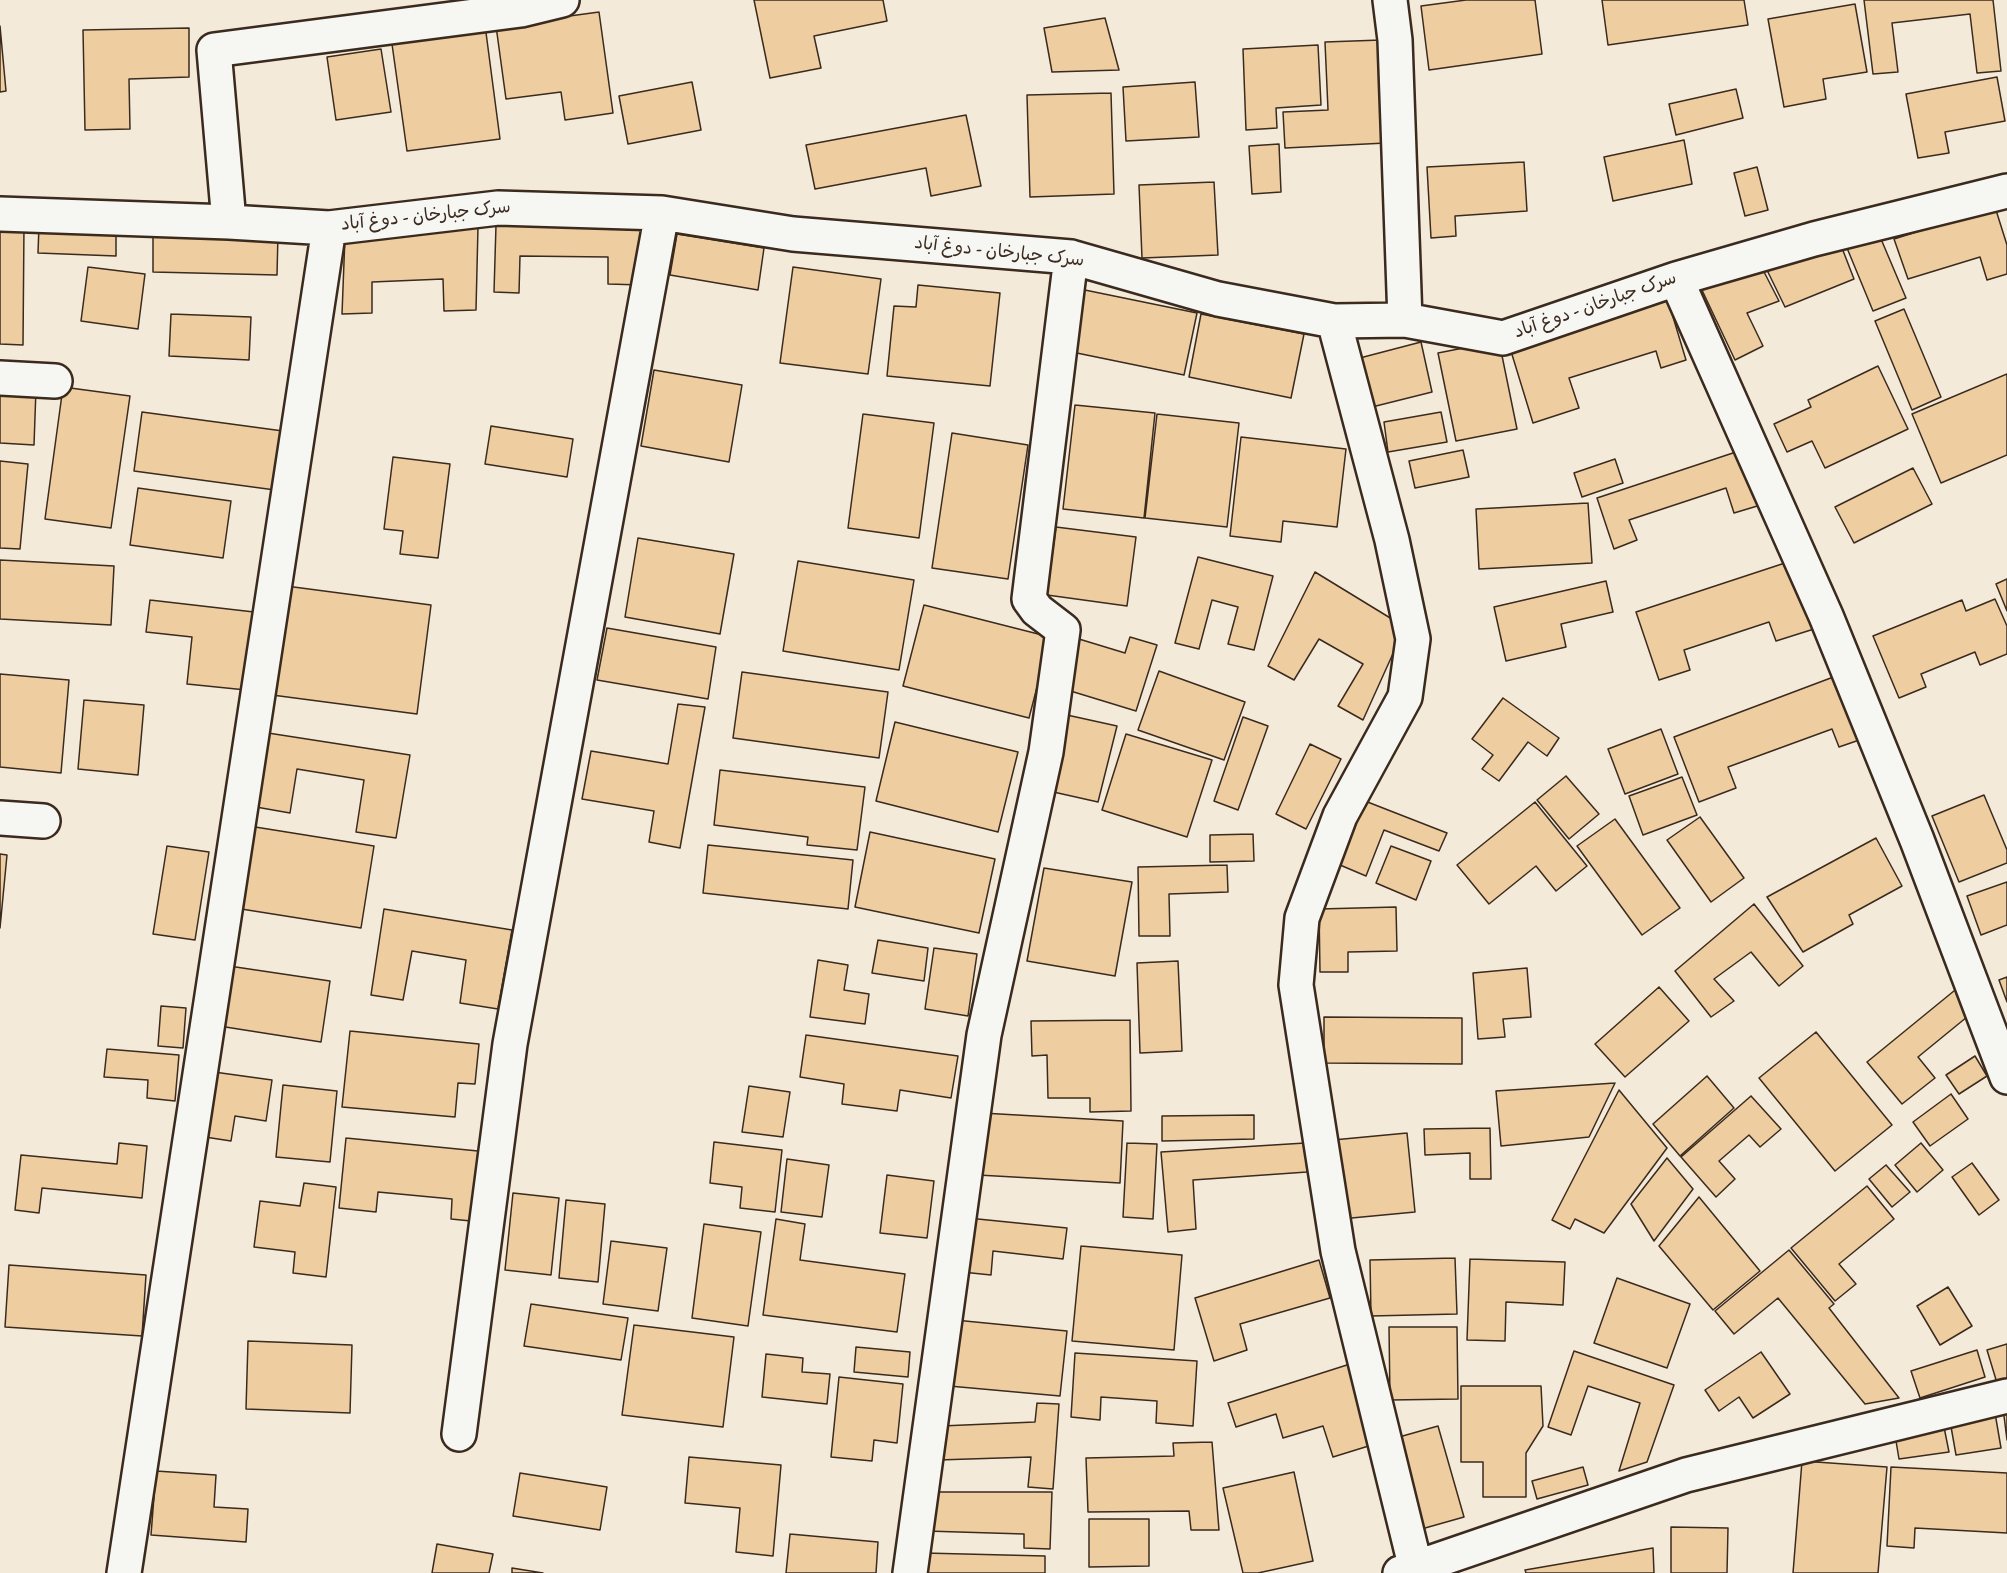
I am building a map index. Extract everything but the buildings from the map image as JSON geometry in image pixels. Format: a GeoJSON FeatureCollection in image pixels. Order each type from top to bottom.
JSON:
{"type":"FeatureCollection","features":[{"type":"Feature","properties":{"kind":"street"},"geometry":{"type":"LineString","coordinates":[[229,222],[214,50],[521,10],[562,0]]}},
{"type":"Feature","properties":{"kind":"street"},"geometry":{"type":"LineString","coordinates":[[1390,0],[1395,40],[1405,320]]}},
{"type":"Feature","properties":{"kind":"street","name":"سرک جبارخان - دوغ آباد"},"geometry":{"type":"LineString","coordinates":[[0,214],[329,228],[498,208],[662,213],[793,234],[1071,257],[1218,299],[1334,321],[1405,320],[1503,338],[1676,279],[1814,239],[2007,191]]}},
{"type":"Feature","properties":{"kind":"street"},"geometry":{"type":"LineString","coordinates":[[459,1434],[510,1044],[662,213]]}},
{"type":"Feature","properties":{"kind":"street"},"geometry":{"type":"LineString","coordinates":[[124,1573],[329,228]]}},
{"type":"Feature","properties":{"kind":"street"},"geometry":{"type":"LineString","coordinates":[[910,1573],[984,1035],[1046,752],[1063,630],[1037,610],[1029,599],[1071,257]]}},
{"type":"Feature","properties":{"kind":"street"},"geometry":{"type":"LineString","coordinates":[[1676,279],[1826,616],[1917,840],[2007,1077]]}},
{"type":"Feature","properties":{"kind":"street"},"geometry":{"type":"LineString","coordinates":[[1334,321],[1392,540],[1413,639],[1405,697],[1340,816],[1302,918],[1296,985],[1338,1251],[1411,1571],[1686,1475],[2007,1396]]}},
{"type":"Feature","properties":{"kind":"street"},"geometry":{"type":"LineString","coordinates":[[0,378],[55,381]]}},
{"type":"Feature","properties":{"kind":"street"},"geometry":{"type":"LineString","coordinates":[[0,818],[43,821]]}}]}
